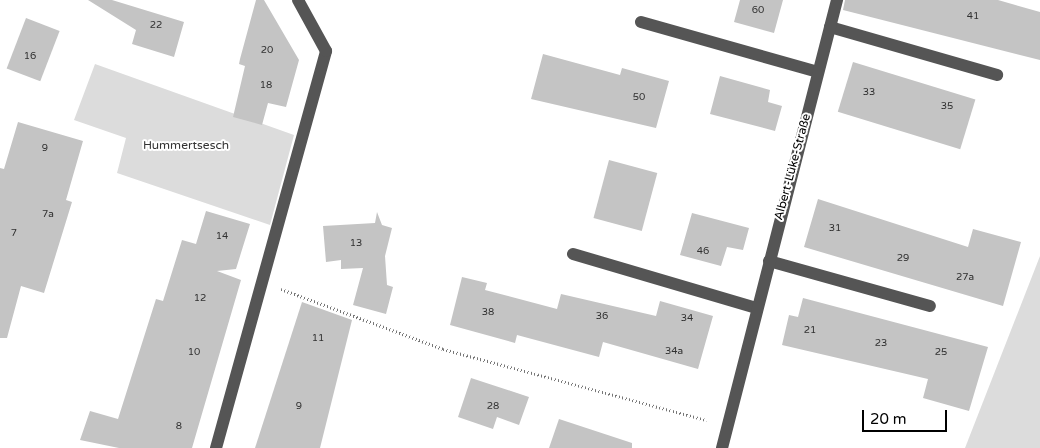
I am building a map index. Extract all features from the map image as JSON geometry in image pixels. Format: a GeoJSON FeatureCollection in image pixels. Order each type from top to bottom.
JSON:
{"type":"FeatureCollection","features":[{"type":"Feature","properties":{"kind":"street"},"geometry":{"type":"LineString","coordinates":[[216,448],[326,51],[298,0]]}},
{"type":"Feature","properties":{"kind":"street","name":"Albert-Lüke-Straße"},"geometry":{"type":"LineString","coordinates":[[722,448],[837,0]]}},
{"type":"Feature","properties":{"kind":"street"},"geometry":{"type":"LineString","coordinates":[[641,22],[818,72]]}},
{"type":"Feature","properties":{"kind":"street"},"geometry":{"type":"LineString","coordinates":[[830,27],[997,75]]}},
{"type":"Feature","properties":{"kind":"street"},"geometry":{"type":"LineString","coordinates":[[573,254],[757,308]]}},
{"type":"Feature","properties":{"kind":"street"},"geometry":{"type":"LineString","coordinates":[[769,261],[930,306]]}},
{"type":"Feature","properties":{"kind":"path"},"geometry":{"type":"LineString","coordinates":[[262,281],[443,350],[727,426]]}},
{"type":"Feature","properties":{"kind":"green space","name":"Hummertsesch"},"geometry":{"type":"Polygon","coordinates":[[[95,64],[294,135],[270,225],[117,173],[126,138],[74,120],[95,64]]]}},
{"type":"Feature","properties":{"kind":"green space"},"geometry":{"type":"Polygon","coordinates":[[[1040,256],[1040,448],[965,448],[1040,256]]]}},
{"type":"Feature","properties":{"kind":"building"},"geometry":{"type":"Polygon","coordinates":[[[88,0],[112,0],[184,22],[174,57],[132,44],[136,30],[88,0]]]}},
{"type":"Feature","properties":{"kind":"building"},"geometry":{"type":"Polygon","coordinates":[[[256,0],[264,0],[299,60],[286,107],[268,103],[262,125],[233,117],[245,66],[239,64],[256,0]]]}},
{"type":"Feature","properties":{"kind":"building"},"geometry":{"type":"Polygon","coordinates":[[[740,0],[783,0],[774,33],[734,22],[740,0]]]}},
{"type":"Feature","properties":{"kind":"building"},"geometry":{"type":"Polygon","coordinates":[[[845,0],[998,0],[1040,12],[1040,60],[843,10],[845,0]]]}},
{"type":"Feature","properties":{"kind":"building"},"geometry":{"type":"Polygon","coordinates":[[[26,18],[60,31],[40,81],[7,68],[26,18]]]}},
{"type":"Feature","properties":{"kind":"building"},"geometry":{"type":"Polygon","coordinates":[[[543,54],[620,75],[622,68],[669,81],[656,128],[531,99],[543,54]]]}},
{"type":"Feature","properties":{"kind":"building"},"geometry":{"type":"Polygon","coordinates":[[[853,62],[975,99],[960,149],[838,112],[853,62]]]}},
{"type":"Feature","properties":{"kind":"building"},"geometry":{"type":"Polygon","coordinates":[[[720,76],[770,90],[768,102],[782,106],[775,131],[710,114],[720,76]]]}},
{"type":"Feature","properties":{"kind":"building"},"geometry":{"type":"Polygon","coordinates":[[[18,122],[83,141],[66,200],[72,202],[44,293],[21,286],[7,338],[0,338],[0,168],[4,169],[18,122]]]}},
{"type":"Feature","properties":{"kind":"building"},"geometry":{"type":"Polygon","coordinates":[[[609,160],[657,173],[642,231],[593,218],[609,160]]]}},
{"type":"Feature","properties":{"kind":"building"},"geometry":{"type":"Polygon","coordinates":[[[818,199],[968,247],[973,229],[1021,242],[1003,306],[804,247],[818,199]]]}},
{"type":"Feature","properties":{"kind":"building"},"geometry":{"type":"Polygon","coordinates":[[[206,211],[250,224],[236,269],[217,271],[241,280],[192,448],[119,448],[80,440],[90,411],[118,419],[156,299],[163,301],[182,240],[196,244],[206,211]]]}},
{"type":"Feature","properties":{"kind":"building"},"geometry":{"type":"Polygon","coordinates":[[[377,212],[382,225],[392,228],[385,256],[387,285],[393,287],[386,314],[353,305],[363,268],[341,269],[341,260],[326,262],[323,226],[375,223],[377,212]]]}},
{"type":"Feature","properties":{"kind":"building"},"geometry":{"type":"Polygon","coordinates":[[[692,213],[749,228],[743,250],[727,247],[721,266],[680,255],[692,213]]]}},
{"type":"Feature","properties":{"kind":"building"},"geometry":{"type":"Polygon","coordinates":[[[462,277],[487,283],[485,290],[557,309],[561,294],[656,316],[660,301],[713,316],[698,369],[603,342],[599,357],[517,335],[515,343],[450,325],[462,277]]]}},
{"type":"Feature","properties":{"kind":"building"},"geometry":{"type":"Polygon","coordinates":[[[803,298],[988,347],[969,411],[923,398],[928,379],[782,345],[789,315],[798,317],[803,298]]]}},
{"type":"Feature","properties":{"kind":"building"},"geometry":{"type":"Polygon","coordinates":[[[302,302],[352,320],[320,448],[255,448],[302,302]]]}},
{"type":"Feature","properties":{"kind":"building"},"geometry":{"type":"Polygon","coordinates":[[[471,378],[529,397],[519,425],[497,417],[493,429],[458,417],[471,378]]]}},
{"type":"Feature","properties":{"kind":"building"},"geometry":{"type":"Polygon","coordinates":[[[559,419],[632,443],[632,448],[549,448],[559,419]]]}}]}
